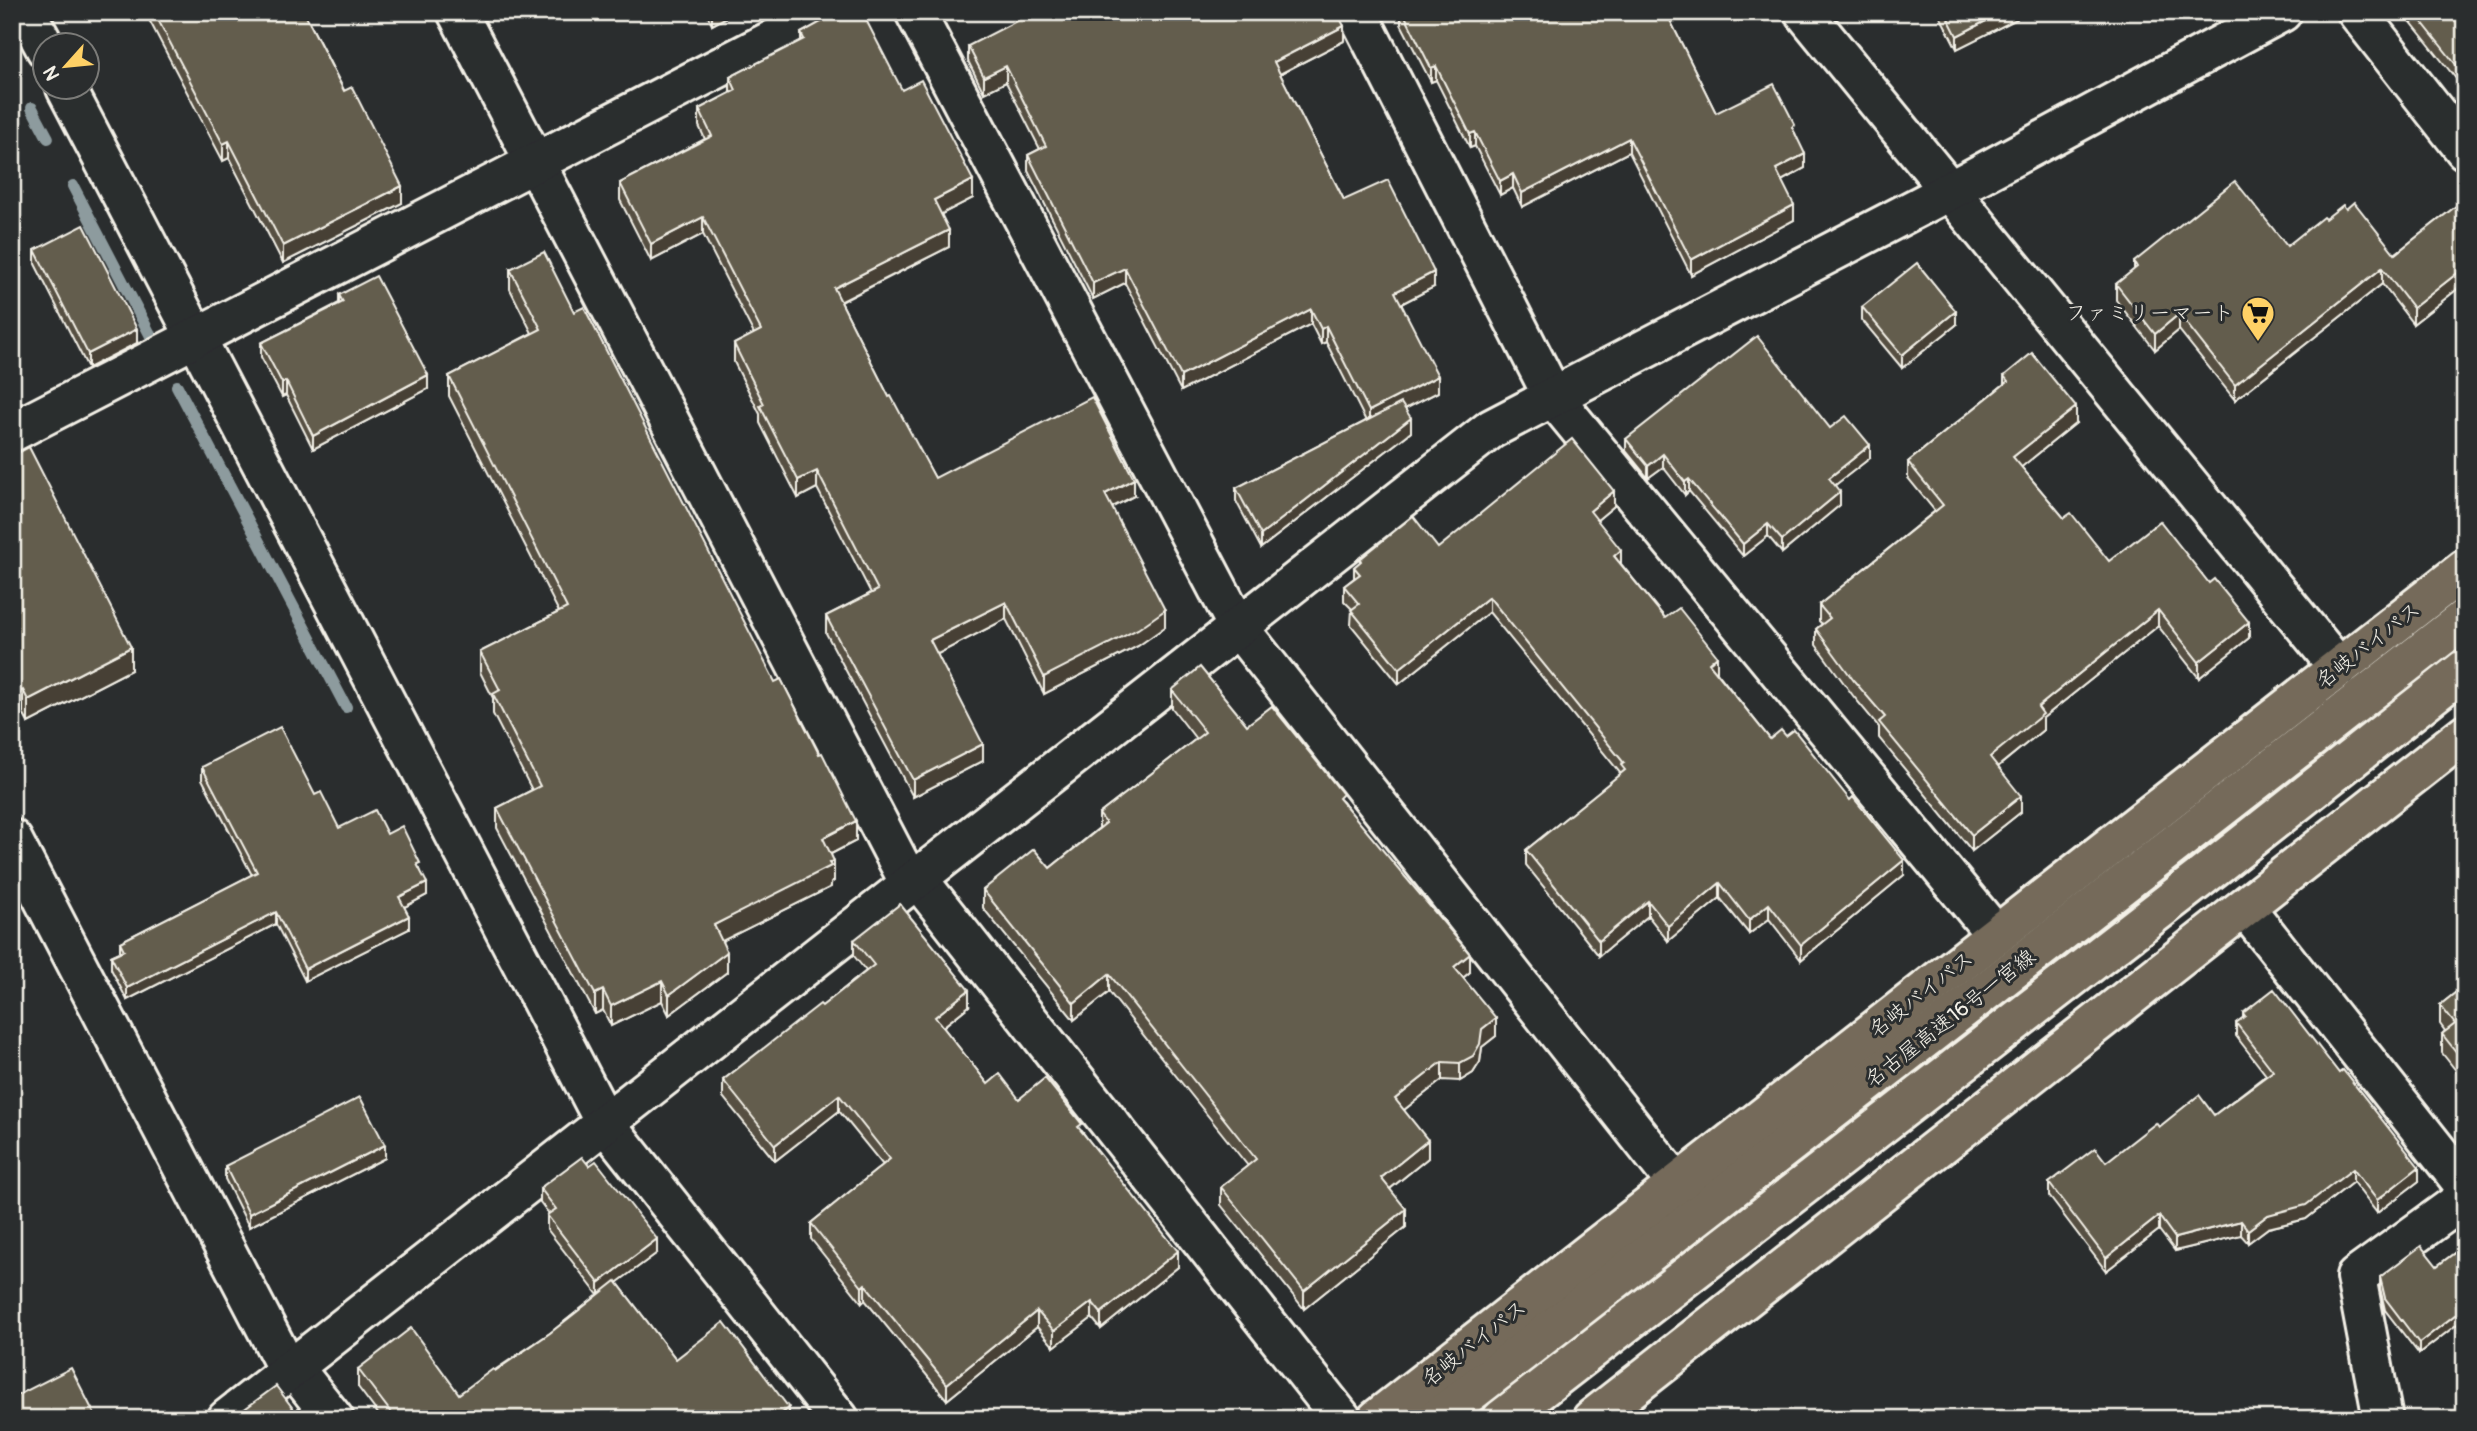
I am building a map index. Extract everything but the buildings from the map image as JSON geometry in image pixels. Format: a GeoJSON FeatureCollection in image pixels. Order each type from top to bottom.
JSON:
{"type":"FeatureCollection","features":[{"type":"Feature","properties":{"kind":"highway","name":"名岐バイパス"},"geometry":{"type":"LineString","coordinates":[[1377,1419],[2465,569]]}},
{"type":"Feature","properties":{"kind":"highway","name":"名古屋高速16号一宮線"},"geometry":{"type":"LineString","coordinates":[[1436,1419],[2465,618]]}},
{"type":"Feature","properties":{"kind":"highway"},"geometry":{"type":"LineString","coordinates":[[1502,1419],[2221,862],[2465,669]]}},
{"type":"Feature","properties":{"kind":"highway"},"geometry":{"type":"LineString","coordinates":[[1592,1419],[2465,734]]}},
{"type":"Feature","properties":{"kind":"highway"},"geometry":{"type":"LineString","coordinates":[[1604,1419],[2465,748]]}},
{"type":"Feature","properties":{"kind":"street"},"geometry":{"type":"LineString","coordinates":[[26,12],[37,32]]}},
{"type":"Feature","properties":{"kind":"street"},"geometry":{"type":"LineString","coordinates":[[457,12],[534,163],[914,881],[1342,1419]]}},
{"type":"Feature","properties":{"kind":"street"},"geometry":{"type":"LineString","coordinates":[[12,432],[827,12]]}},
{"type":"Feature","properties":{"kind":"street"},"geometry":{"type":"LineString","coordinates":[[915,12],[1238,627],[1677,1184]]}},
{"type":"Feature","properties":{"kind":"street"},"geometry":{"type":"LineString","coordinates":[[1357,12],[1553,397],[1996,935]]}},
{"type":"Feature","properties":{"kind":"street"},"geometry":{"type":"LineString","coordinates":[[1804,12],[2339,668]]}},
{"type":"Feature","properties":{"kind":"street"},"geometry":{"type":"LineString","coordinates":[[227,1419],[1491,429],[1951,190],[2282,12]]}},
{"type":"Feature","properties":{"kind":"street"},"geometry":{"type":"LineString","coordinates":[[2357,12],[2465,150]]}},
{"type":"Feature","properties":{"kind":"street"},"geometry":{"type":"LineString","coordinates":[[73,102],[605,1123],[838,1419]]}},
{"type":"Feature","properties":{"kind":"street"},"geometry":{"type":"LineString","coordinates":[[12,839],[291,1369],[334,1419]]}},
{"type":"Feature","properties":{"kind":"street"},"geometry":{"type":"LineString","coordinates":[[2250,914],[2465,1186]]}},
{"type":"Feature","properties":{"kind":"street"},"geometry":{"type":"LineString","coordinates":[[2383,1419],[2357,1277],[2465,1198]]}},
{"type":"Feature","properties":{"kind":"waterway"},"geometry":{"type":"LineString","coordinates":[[32,108],[48,138]]}},
{"type":"Feature","properties":{"kind":"waterway"},"geometry":{"type":"LineString","coordinates":[[73,186],[153,340]]}},
{"type":"Feature","properties":{"kind":"waterway"},"geometry":{"type":"LineString","coordinates":[[177,386],[346,707]]}},
{"type":"Feature","properties":{"kind":"place","name":"ファミリーマート"},"geometry":{"type":"Point","coordinates":[2258,343]}}]}
